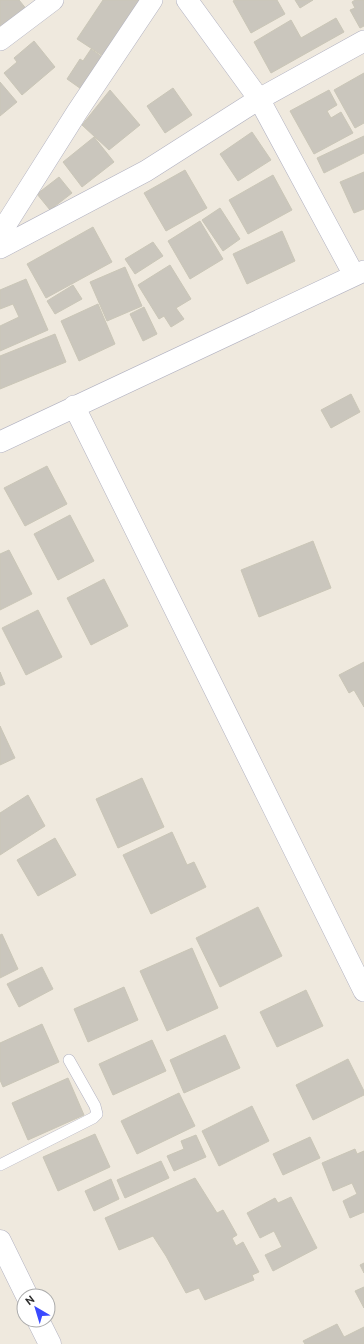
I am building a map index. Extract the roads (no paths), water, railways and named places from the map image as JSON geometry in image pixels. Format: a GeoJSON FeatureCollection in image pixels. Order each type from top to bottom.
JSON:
{"type":"FeatureCollection","features":[{"type":"Feature","properties":{"kind":"street"},"geometry":{"type":"LineString","coordinates":[[0,40],[53,0]]}},
{"type":"Feature","properties":{"kind":"street"},"geometry":{"type":"LineString","coordinates":[[0,234],[77,112],[152,0]]}},
{"type":"Feature","properties":{"kind":"street"},"geometry":{"type":"LineString","coordinates":[[0,442],[359,273],[259,99],[190,1]]}},
{"type":"Feature","properties":{"kind":"street"},"geometry":{"type":"LineString","coordinates":[[0,248],[146,171],[259,99],[364,41]]}},
{"type":"Feature","properties":{"kind":"street"},"geometry":{"type":"LineString","coordinates":[[74,406],[364,990]]}},
{"type":"Feature","properties":{"kind":"street"},"geometry":{"type":"LineString","coordinates":[[0,1241],[23,1288]]}},
{"type":"Feature","properties":{"kind":"street"},"geometry":{"type":"LineString","coordinates":[[42,1328],[50,1344]]}},
{"type":"Feature","properties":{"kind":"lane"},"geometry":{"type":"LineString","coordinates":[[0,1165],[97,1114],[95,1106],[69,1060]]}}]}
